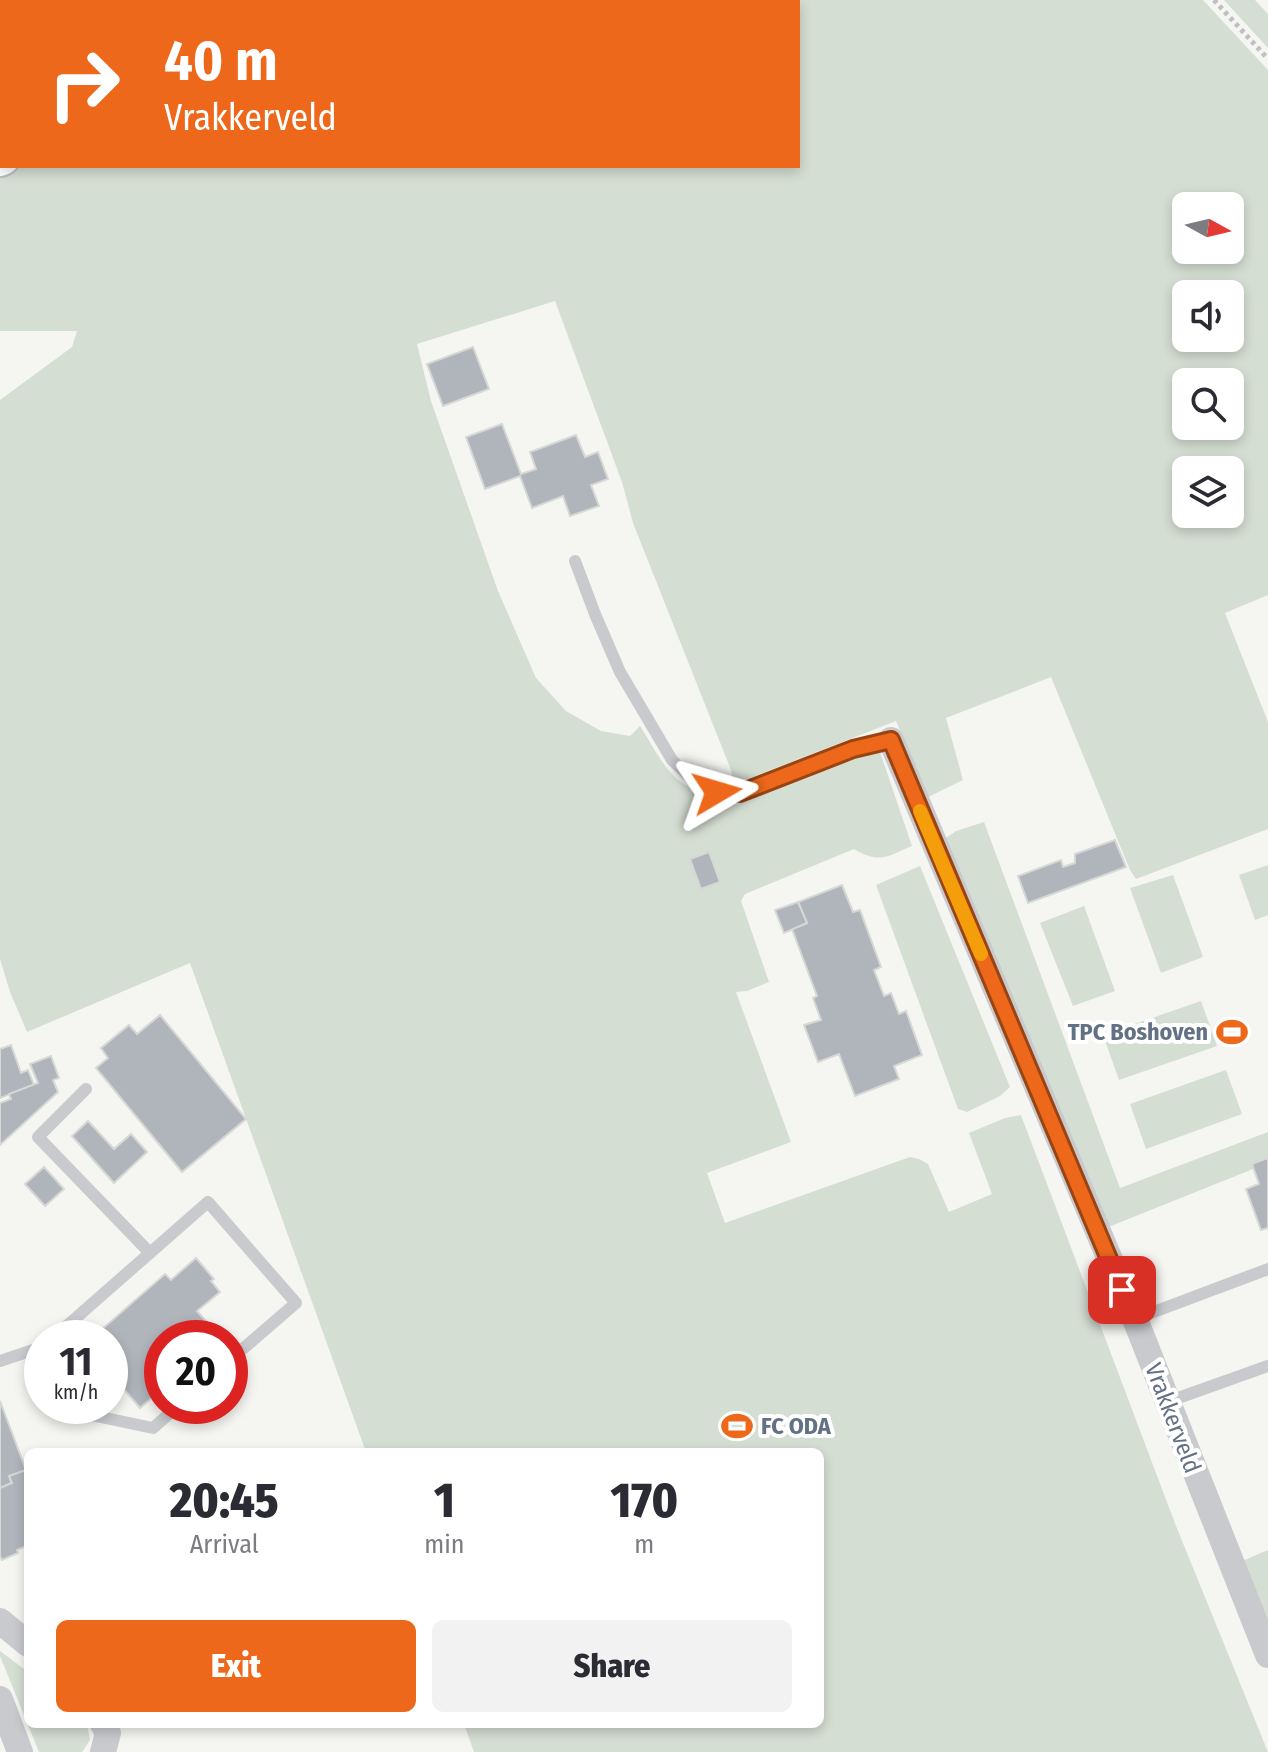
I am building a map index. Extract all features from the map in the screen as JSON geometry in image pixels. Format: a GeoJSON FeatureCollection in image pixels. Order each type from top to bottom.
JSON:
{"type":"FeatureCollection","features":[{"type":"Feature","properties":{"kind":"street","name":"Vrakkerveld"},"geometry":{"type":"LineString","coordinates":[[891,740],[1135,1319],[1268,1655]]}},
{"type":"Feature","properties":{"kind":"street"},"geometry":{"type":"LineString","coordinates":[[0,1621],[24,1641]]}},
{"type":"Feature","properties":{"kind":"street"},"geometry":{"type":"LineString","coordinates":[[0,1699],[20,1752]]}},
{"type":"Feature","properties":{"kind":"street"},"geometry":{"type":"LineString","coordinates":[[103,1752],[108,1733],[105,1728]]}},
{"type":"Feature","properties":{"kind":"lane"},"geometry":{"type":"LineString","coordinates":[[575,561],[620,672],[672,760],[692,779],[717,792],[740,793],[853,749],[891,740]]}},
{"type":"Feature","properties":{"kind":"lane"},"geometry":{"type":"LineString","coordinates":[[86,1089],[38,1137],[150,1253]]}},
{"type":"Feature","properties":{"kind":"lane"},"geometry":{"type":"LineString","coordinates":[[74,1320],[208,1202],[296,1303],[248,1344]]}},
{"type":"Feature","properties":{"kind":"lane"},"geometry":{"type":"LineString","coordinates":[[1135,1319],[1268,1269]]}},
{"type":"Feature","properties":{"kind":"lane"},"geometry":{"type":"LineString","coordinates":[[0,1361],[24,1353]]}},
{"type":"Feature","properties":{"kind":"lane"},"geometry":{"type":"LineString","coordinates":[[1167,1402],[1268,1366]]}},
{"type":"Feature","properties":{"kind":"lane"},"geometry":{"type":"LineString","coordinates":[[128,1423],[153,1428],[158,1424]]}},
{"type":"Feature","properties":{"kind":"path"},"geometry":{"type":"LineString","coordinates":[[1214,0],[1268,59]]}},
{"type":"Feature","properties":{"kind":"shaded area"},"geometry":{"type":"Polygon","coordinates":[[[800,0],[1203,0],[1268,70],[1268,595],[1225,613],[1268,722],[1268,829],[1136,879],[1051,677],[946,718],[963,780],[928,797],[896,721],[733,783],[731,770],[633,523],[622,482],[555,301],[417,344],[431,401],[498,591],[536,678],[566,711],[601,731],[630,736],[640,726],[671,773],[693,789],[721,798],[739,799],[879,749],[912,846],[877,858],[854,849],[745,894],[741,901],[769,982],[736,992],[791,1142],[707,1173],[725,1223],[910,1157],[928,1164],[949,1212],[992,1194],[969,1133],[1021,1115],[1176,1526],[1268,1752],[474,1752],[465,1728],[824,1728],[824,1448],[365,1448],[190,963],[27,1032],[0,959],[0,400],[72,347],[77,331],[0,331],[0,173],[11,168],[800,168],[800,0]]]}},
{"type":"Feature","properties":{"kind":"shaded area"},"geometry":{"type":"Polygon","coordinates":[[[1224,0],[1255,0],[1268,14],[1268,48],[1224,0]]]}},
{"type":"Feature","properties":{"kind":"shaded area"},"geometry":{"type":"Polygon","coordinates":[[[984,822],[1120,1188],[1268,1132],[1268,1163],[1096,1232],[943,840],[956,831],[984,822]]]}},
{"type":"Feature","properties":{"kind":"shaded area"},"geometry":{"type":"Polygon","coordinates":[[[1268,865],[1268,915],[1255,920],[1239,875],[1268,865]]]}},
{"type":"Feature","properties":{"kind":"shaded area"},"geometry":{"type":"Polygon","coordinates":[[[920,866],[1010,1087],[1000,1096],[967,1112],[958,1109],[876,885],[920,866]]]}},
{"type":"Feature","properties":{"kind":"shaded area"},"geometry":{"type":"Polygon","coordinates":[[[1173,875],[1203,957],[1161,973],[1130,888],[1173,875]]]}},
{"type":"Feature","properties":{"kind":"shaded area"},"geometry":{"type":"Polygon","coordinates":[[[1084,906],[1115,991],[1073,1006],[1040,923],[1084,906]]]}},
{"type":"Feature","properties":{"kind":"shaded area"},"geometry":{"type":"Polygon","coordinates":[[[1201,1001],[1217,1046],[1119,1080],[1103,1035],[1201,1001]]]}},
{"type":"Feature","properties":{"kind":"shaded area"},"geometry":{"type":"Polygon","coordinates":[[[1226,1070],[1242,1114],[1146,1149],[1130,1104],[1226,1070]]]}},
{"type":"Feature","properties":{"kind":"shaded area"},"geometry":{"type":"Polygon","coordinates":[[[1268,1550],[1268,1664],[1228,1567],[1268,1550]]]}},
{"type":"Feature","properties":{"kind":"shaded area"},"geometry":{"type":"Polygon","coordinates":[[[0,1651],[24,1669],[24,1715],[0,1651]]]}},
{"type":"Feature","properties":{"kind":"shaded area"},"geometry":{"type":"Polygon","coordinates":[[[29,1728],[88,1728],[90,1740],[82,1752],[39,1752],[29,1728]]]}},
{"type":"Feature","properties":{"kind":"building"},"geometry":{"type":"Polygon","coordinates":[[[473,347],[489,389],[443,406],[427,364],[473,347]]]}},
{"type":"Feature","properties":{"kind":"building"},"geometry":{"type":"Polygon","coordinates":[[[502,424],[521,474],[536,469],[530,452],[576,435],[585,457],[598,452],[608,479],[591,485],[599,506],[570,516],[563,496],[532,508],[520,476],[485,489],[466,437],[502,424]]]}},
{"type":"Feature","properties":{"kind":"building"},"geometry":{"type":"Polygon","coordinates":[[[1115,840],[1126,867],[1028,903],[1018,876],[1061,860],[1063,867],[1075,863],[1075,854],[1115,840]]]}},
{"type":"Feature","properties":{"kind":"building"},"geometry":{"type":"Polygon","coordinates":[[[709,852],[720,882],[701,889],[690,859],[709,852]]]}},
{"type":"Feature","properties":{"kind":"building"},"geometry":{"type":"Polygon","coordinates":[[[842,885],[853,912],[860,910],[881,967],[874,970],[884,996],[891,993],[899,1014],[906,1011],[922,1055],[894,1066],[899,1079],[855,1096],[839,1054],[818,1062],[804,1025],[821,1020],[813,998],[817,996],[792,929],[807,923],[798,902],[842,885]]]}},
{"type":"Feature","properties":{"kind":"building"},"geometry":{"type":"Polygon","coordinates":[[[798,902],[807,923],[784,933],[775,910],[798,902]]]}},
{"type":"Feature","properties":{"kind":"building"},"geometry":{"type":"Polygon","coordinates":[[[160,1015],[246,1119],[182,1172],[96,1068],[108,1058],[101,1048],[129,1025],[137,1034],[160,1015]]]}},
{"type":"Feature","properties":{"kind":"building"},"geometry":{"type":"Polygon","coordinates":[[[11,1045],[21,1073],[28,1070],[34,1085],[0,1098],[0,1049],[11,1045]]]}},
{"type":"Feature","properties":{"kind":"building"},"geometry":{"type":"Polygon","coordinates":[[[51,1056],[59,1078],[53,1080],[58,1092],[0,1145],[0,1103],[11,1099],[9,1094],[38,1083],[30,1064],[51,1056]]]}},
{"type":"Feature","properties":{"kind":"building"},"geometry":{"type":"Polygon","coordinates":[[[88,1121],[114,1149],[131,1134],[147,1152],[114,1183],[72,1136],[88,1121]]]}},
{"type":"Feature","properties":{"kind":"building"},"geometry":{"type":"Polygon","coordinates":[[[1268,1158],[1268,1228],[1261,1230],[1246,1189],[1259,1184],[1252,1164],[1268,1158]]]}},
{"type":"Feature","properties":{"kind":"building"},"geometry":{"type":"Polygon","coordinates":[[[44,1167],[64,1189],[45,1206],[25,1184],[44,1167]]]}},
{"type":"Feature","properties":{"kind":"building"},"geometry":{"type":"Polygon","coordinates":[[[196,1258],[214,1279],[211,1281],[220,1292],[197,1311],[205,1320],[144,1320],[144,1405],[140,1408],[128,1394],[128,1320],[113,1320],[165,1274],[171,1280],[196,1258]]]}},
{"type":"Feature","properties":{"kind":"building"},"geometry":{"type":"Polygon","coordinates":[[[0,1401],[24,1471],[9,1476],[12,1483],[0,1488],[0,1401]]]}},
{"type":"Feature","properties":{"kind":"building"},"geometry":{"type":"Polygon","coordinates":[[[24,1471],[24,1547],[2,1560],[0,1488],[12,1483],[9,1476],[24,1471]]]}},
{"type":"Feature","properties":{"kind":"slow traffic"},"geometry":{"type":"LineString","coordinates":[[920,811],[981,954]]}},
{"type":"Feature","properties":{"kind":"place","name":"TPC Boshoven"},"geometry":{"type":"Point","coordinates":[1232,1032]}},
{"type":"Feature","properties":{"kind":"place","name":"FC ODA"},"geometry":{"type":"Point","coordinates":[737,1426]}},
{"type":"Feature","properties":{"kind":"route"},"geometry":{"type":"LineString","coordinates":[[717,792],[740,793],[853,749],[891,740],[1122,1290]]}}]}
